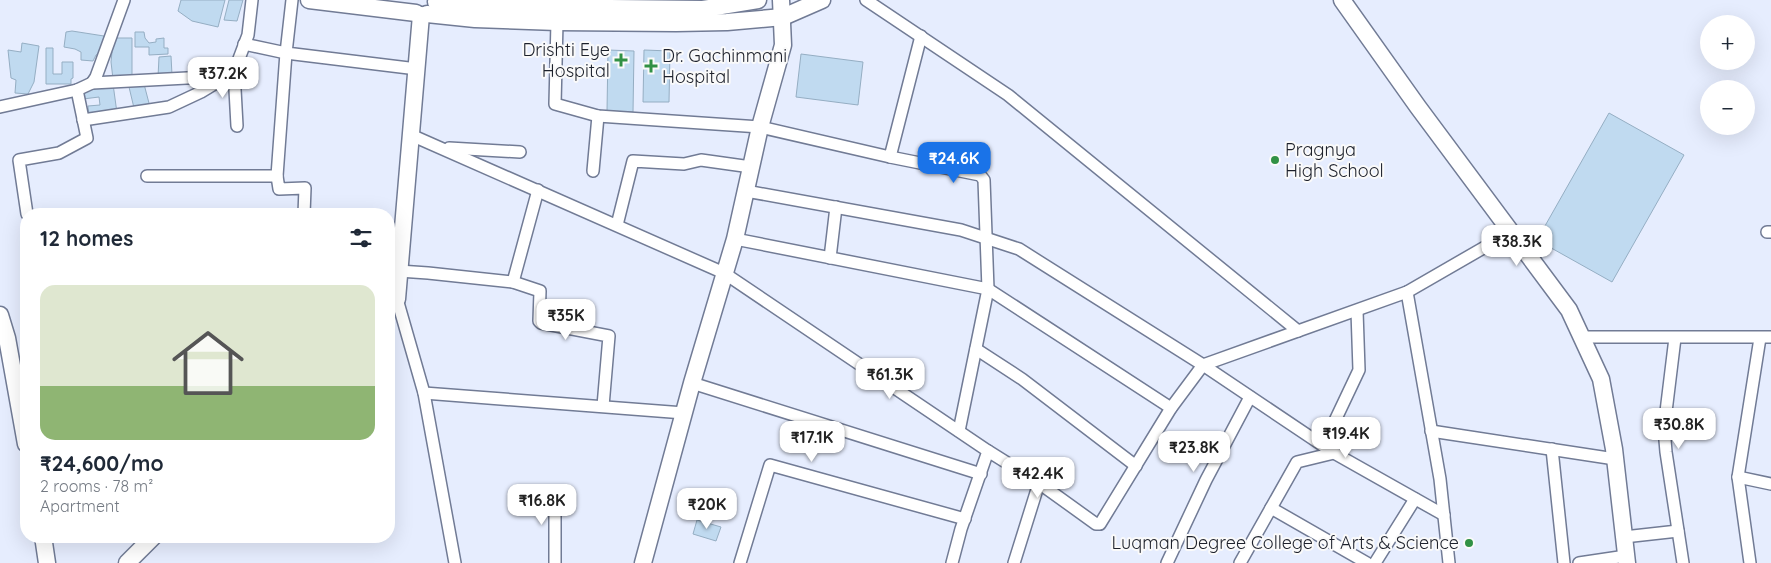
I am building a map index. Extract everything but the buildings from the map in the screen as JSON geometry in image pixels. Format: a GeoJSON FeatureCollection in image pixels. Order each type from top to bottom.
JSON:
{"type":"FeatureCollection","features":[{"type":"Feature","properties":{"kind":"street"},"geometry":{"type":"LineString","coordinates":[[92,83],[96,77],[124,0]]}},
{"type":"Feature","properties":{"kind":"street"},"geometry":{"type":"LineString","coordinates":[[237,126],[231,73],[248,35],[252,0]]}},
{"type":"Feature","properties":{"kind":"street"},"geometry":{"type":"LineString","coordinates":[[292,0],[277,176],[279,189],[305,188],[304,208]]}},
{"type":"Feature","properties":{"kind":"street"},"geometry":{"type":"LineString","coordinates":[[309,0],[424,7],[702,10],[758,0]]}},
{"type":"Feature","properties":{"kind":"street"},"geometry":{"type":"LineString","coordinates":[[643,563],[692,383],[735,239],[760,127],[783,45],[781,0]]}},
{"type":"Feature","properties":{"kind":"street"},"geometry":{"type":"LineString","coordinates":[[424,7],[476,19],[676,23],[727,22],[783,17],[822,0]]}},
{"type":"Feature","properties":{"kind":"street"},"geometry":{"type":"LineString","coordinates":[[866,0],[1008,95],[1298,331]]}},
{"type":"Feature","properties":{"kind":"street"},"geometry":{"type":"LineString","coordinates":[[1342,0],[1418,107],[1569,310],[1601,379],[1615,459],[1627,560],[1579,563]]}},
{"type":"Feature","properties":{"kind":"street"},"geometry":{"type":"LineString","coordinates":[[395,292],[399,271],[395,244],[411,135],[424,7]]}},
{"type":"Feature","properties":{"kind":"street"},"geometry":{"type":"LineString","coordinates":[[556,22],[555,104],[598,116],[760,127],[982,176],[984,180],[988,289],[959,431]]}},
{"type":"Feature","properties":{"kind":"street"},"geometry":{"type":"LineString","coordinates":[[890,157],[921,36]]}},
{"type":"Feature","properties":{"kind":"street"},"geometry":{"type":"LineString","coordinates":[[244,44],[286,53],[417,69]]}},
{"type":"Feature","properties":{"kind":"street"},"geometry":{"type":"LineString","coordinates":[[0,107],[78,90],[92,83],[231,73]]}},
{"type":"Feature","properties":{"kind":"street"},"geometry":{"type":"LineString","coordinates":[[84,120],[169,107],[201,92],[231,73]]}},
{"type":"Feature","properties":{"kind":"street"},"geometry":{"type":"LineString","coordinates":[[26,208],[19,160],[59,153],[87,138],[78,90]]}},
{"type":"Feature","properties":{"kind":"street"},"geometry":{"type":"LineString","coordinates":[[594,171],[598,116]]}},
{"type":"Feature","properties":{"kind":"street"},"geometry":{"type":"LineString","coordinates":[[411,135],[724,273],[988,451],[1039,483],[1098,525],[1171,408],[1203,365],[1407,292],[1511,232]]}},
{"type":"Feature","properties":{"kind":"street"},"geometry":{"type":"LineString","coordinates":[[440,147],[520,152]]}},
{"type":"Feature","properties":{"kind":"street"},"geometry":{"type":"LineString","coordinates":[[617,225],[633,161],[684,164],[701,160],[751,168]]}},
{"type":"Feature","properties":{"kind":"street"},"geometry":{"type":"LineString","coordinates":[[147,176],[277,176]]}},
{"type":"Feature","properties":{"kind":"street"},"geometry":{"type":"LineString","coordinates":[[513,282],[538,190]]}},
{"type":"Feature","properties":{"kind":"street"},"geometry":{"type":"LineString","coordinates":[[746,191],[961,230],[1018,248],[1203,365],[1334,453],[1444,516]]}},
{"type":"Feature","properties":{"kind":"street"},"geometry":{"type":"LineString","coordinates":[[830,258],[836,207]]}},
{"type":"Feature","properties":{"kind":"street"},"geometry":{"type":"LineString","coordinates":[[735,239],[988,289],[1171,408]]}},
{"type":"Feature","properties":{"kind":"street"},"geometry":{"type":"LineString","coordinates":[[399,271],[513,282],[540,291],[539,321],[541,323],[609,336],[602,406]]}},
{"type":"Feature","properties":{"kind":"street"},"geometry":{"type":"LineString","coordinates":[[1407,292],[1440,479],[1449,563]]}},
{"type":"Feature","properties":{"kind":"street"},"geometry":{"type":"LineString","coordinates":[[395,309],[424,393],[456,563]]}},
{"type":"Feature","properties":{"kind":"street"},"geometry":{"type":"LineString","coordinates":[[1334,453],[1332,427],[1359,370],[1357,311]]}},
{"type":"Feature","properties":{"kind":"street"},"geometry":{"type":"LineString","coordinates":[[0,315],[7,338],[6,360],[20,381]]}},
{"type":"Feature","properties":{"kind":"street"},"geometry":{"type":"LineString","coordinates":[[1581,337],[1766,337],[1738,477],[1750,563]]}},
{"type":"Feature","properties":{"kind":"street"},"geometry":{"type":"LineString","coordinates":[[1675,338],[1664,428],[1683,563]]}},
{"type":"Feature","properties":{"kind":"street"},"geometry":{"type":"LineString","coordinates":[[976,349],[1022,379],[1136,466]]}},
{"type":"Feature","properties":{"kind":"street"},"geometry":{"type":"LineString","coordinates":[[692,383],[981,474]]}},
{"type":"Feature","properties":{"kind":"street"},"geometry":{"type":"LineString","coordinates":[[424,393],[684,412]]}},
{"type":"Feature","properties":{"kind":"street"},"geometry":{"type":"LineString","coordinates":[[1167,563],[1206,480],[1250,397]]}},
{"type":"Feature","properties":{"kind":"street"},"geometry":{"type":"LineString","coordinates":[[1431,431],[1615,459]]}},
{"type":"Feature","properties":{"kind":"street"},"geometry":{"type":"LineString","coordinates":[[1552,449],[1564,563]]}},
{"type":"Feature","properties":{"kind":"street"},"geometry":{"type":"LineString","coordinates":[[952,563],[988,451]]}},
{"type":"Feature","properties":{"kind":"street"},"geometry":{"type":"LineString","coordinates":[[1240,563],[1297,462],[1334,453]]}},
{"type":"Feature","properties":{"kind":"street"},"geometry":{"type":"LineString","coordinates":[[740,563],[770,465],[965,519]]}},
{"type":"Feature","properties":{"kind":"street"},"geometry":{"type":"LineString","coordinates":[[1738,477],[1771,484]]}},
{"type":"Feature","properties":{"kind":"street"},"geometry":{"type":"LineString","coordinates":[[1014,563],[1039,483]]}},
{"type":"Feature","properties":{"kind":"street"},"geometry":{"type":"LineString","coordinates":[[520,497],[555,502],[555,563]]}},
{"type":"Feature","properties":{"kind":"street"},"geometry":{"type":"LineString","coordinates":[[1375,563],[1415,499]]}},
{"type":"Feature","properties":{"kind":"street"},"geometry":{"type":"LineString","coordinates":[[1271,508],[1367,563]]}},
{"type":"Feature","properties":{"kind":"street"},"geometry":{"type":"LineString","coordinates":[[1624,537],[1678,531]]}},
{"type":"Feature","properties":{"kind":"street"},"geometry":{"type":"LineString","coordinates":[[44,543],[48,563]]}},
{"type":"Feature","properties":{"kind":"street"},"geometry":{"type":"LineString","coordinates":[[126,563],[147,543]]}},
{"type":"Feature","properties":{"kind":"place","name":"Drishti Eye Hospital"},"geometry":{"type":"Point","coordinates":[621,60]}},
{"type":"Feature","properties":{"kind":"place","name":"Dr. Gachinmani Hospital"},"geometry":{"type":"Point","coordinates":[651,66]}},
{"type":"Feature","properties":{"kind":"place","name":"Pragnya High School"},"geometry":{"type":"Point","coordinates":[1275,160]}},
{"type":"Feature","properties":{"kind":"place","name":"Luqman Degree College of Arts & Science"},"geometry":{"type":"Point","coordinates":[1469,543]}}]}
